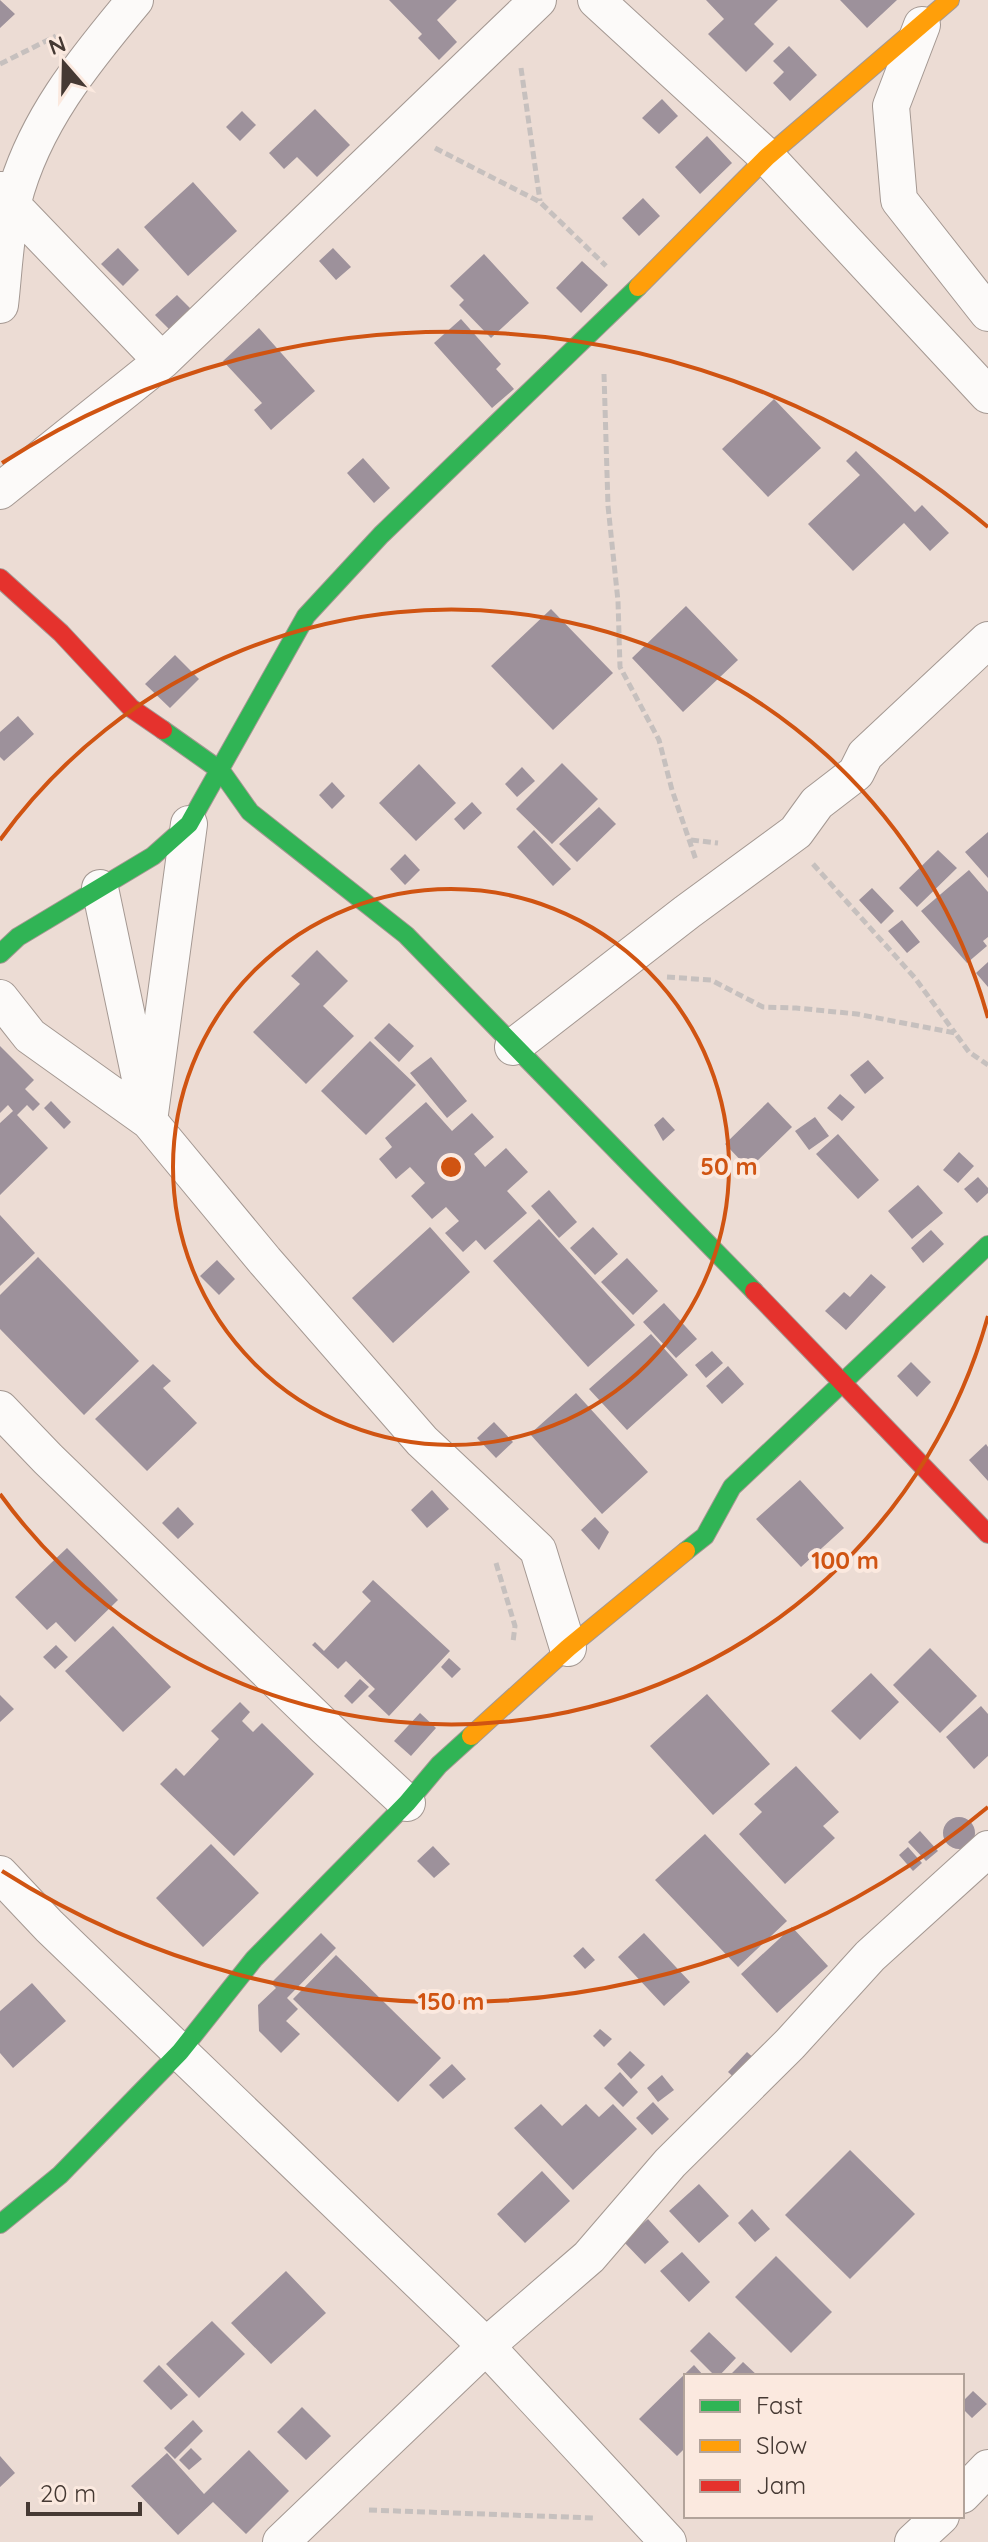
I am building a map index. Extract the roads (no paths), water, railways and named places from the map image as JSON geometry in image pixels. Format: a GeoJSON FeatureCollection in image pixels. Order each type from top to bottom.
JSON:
{"type":"FeatureCollection","features":[{"type":"Feature","properties":{"kind":"street"},"geometry":{"type":"LineString","coordinates":[[0,305],[6,196],[55,102],[135,0]]}},
{"type":"Feature","properties":{"kind":"street"},"geometry":{"type":"LineString","coordinates":[[596,0],[767,157],[988,395]]}},
{"type":"Feature","properties":{"kind":"street"},"geometry":{"type":"LineString","coordinates":[[0,954],[18,937],[153,856],[189,824],[306,616],[381,535],[633,292],[767,157],[950,0]]}},
{"type":"Feature","properties":{"kind":"street"},"geometry":{"type":"LineString","coordinates":[[0,491],[162,361],[527,11]]}},
{"type":"Feature","properties":{"kind":"street"},"geometry":{"type":"LineString","coordinates":[[922,25],[891,106],[899,200],[988,313]]}},
{"type":"Feature","properties":{"kind":"street"},"geometry":{"type":"LineString","coordinates":[[6,196],[162,361]]}},
{"type":"Feature","properties":{"kind":"street"},"geometry":{"type":"LineString","coordinates":[[0,578],[61,633],[131,708],[221,771],[250,812],[406,935],[988,1534]]}},
{"type":"Feature","properties":{"kind":"street"},"geometry":{"type":"LineString","coordinates":[[513,1047],[796,832],[817,803],[856,773],[865,755],[988,640]]}},
{"type":"Feature","properties":{"kind":"street"},"geometry":{"type":"LineString","coordinates":[[149,1121],[189,824]]}},
{"type":"Feature","properties":{"kind":"street"},"geometry":{"type":"LineString","coordinates":[[100,888],[149,1121]]}},
{"type":"Feature","properties":{"kind":"street"},"geometry":{"type":"LineString","coordinates":[[0,998],[30,1036],[149,1121],[265,1261],[422,1441],[538,1550],[568,1648]]}},
{"type":"Feature","properties":{"kind":"street"},"geometry":{"type":"LineString","coordinates":[[0,2224],[60,2175],[180,2052],[254,1959],[407,1803],[439,1765],[568,1648],[705,1536],[732,1487],[988,1245]]}},
{"type":"Feature","properties":{"kind":"street"},"geometry":{"type":"LineString","coordinates":[[0,1409],[48,1459],[407,1803]]}},
{"type":"Feature","properties":{"kind":"street"},"geometry":{"type":"LineString","coordinates":[[281,2542],[486,2346],[589,2257],[670,2163],[790,2044],[870,1956],[988,1849]]}},
{"type":"Feature","properties":{"kind":"street"},"geometry":{"type":"LineString","coordinates":[[0,1874],[49,1926],[486,2346],[658,2531]]}},
{"type":"Feature","properties":{"kind":"street"},"geometry":{"type":"LineString","coordinates":[[0,1913],[49,1926]]}},
{"type":"Feature","properties":{"kind":"street"},"geometry":{"type":"LineString","coordinates":[[964,2493],[988,2468]]}},
{"type":"Feature","properties":{"kind":"street"},"geometry":{"type":"LineString","coordinates":[[913,2542],[939,2518]]}}]}
